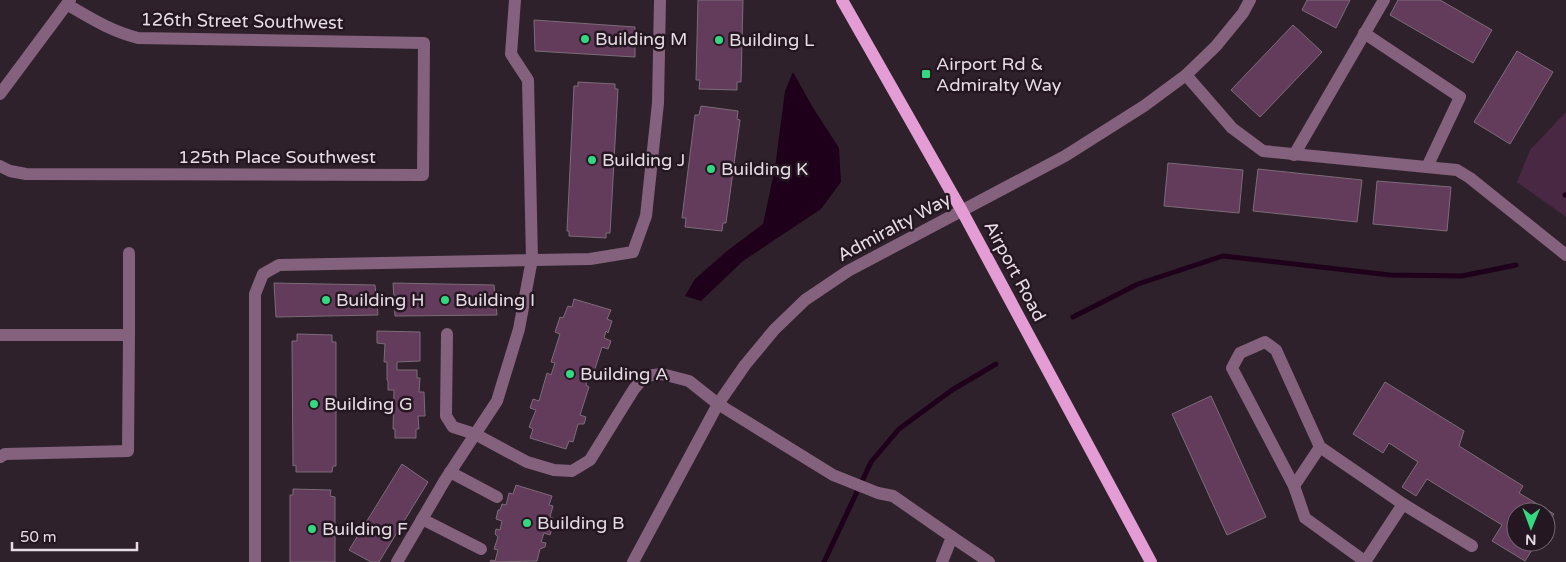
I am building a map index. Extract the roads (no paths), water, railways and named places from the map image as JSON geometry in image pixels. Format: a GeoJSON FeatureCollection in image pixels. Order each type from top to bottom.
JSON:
{"type":"FeatureCollection","features":[{"type":"Feature","properties":{"kind":"main road","name":"Airport Road"},"geometry":{"type":"LineString","coordinates":[[842,0],[962,211],[1151,562]]}},
{"type":"Feature","properties":{"kind":"street"},"geometry":{"type":"LineString","coordinates":[[397,562],[450,472],[497,401],[519,329],[532,259],[528,80],[511,54],[515,0]]}},
{"type":"Feature","properties":{"kind":"street"},"geometry":{"type":"LineString","coordinates":[[255,562],[255,294],[263,274],[279,265],[590,259],[633,252],[646,216],[658,103],[660,0]]}},
{"type":"Feature","properties":{"kind":"street","name":"Admiralty Way"},"geometry":{"type":"LineString","coordinates":[[633,562],[718,404],[745,365],[768,337],[805,300],[848,271],[1065,156],[1144,106],[1186,75],[1216,46],[1243,13],[1250,0]]}},
{"type":"Feature","properties":{"kind":"street"},"geometry":{"type":"LineString","coordinates":[[1294,154],[1384,0]]}},
{"type":"Feature","properties":{"kind":"street"},"geometry":{"type":"LineString","coordinates":[[0,94],[4,81],[69,2]]}},
{"type":"Feature","properties":{"kind":"street","name":"126th Street Southwest"},"geometry":{"type":"LineString","coordinates":[[69,2],[106,27],[138,38],[424,43]]}},
{"type":"Feature","properties":{"kind":"street"},"geometry":{"type":"LineString","coordinates":[[1364,33],[1460,98],[1427,167]]}},
{"type":"Feature","properties":{"kind":"street","name":"125th Place Southwest"},"geometry":{"type":"LineString","coordinates":[[0,166],[10,171],[26,174],[423,175],[424,43]]}},
{"type":"Feature","properties":{"kind":"street"},"geometry":{"type":"LineString","coordinates":[[1186,75],[1232,128],[1263,152],[1457,170],[1470,178],[1566,255]]}},
{"type":"Feature","properties":{"kind":"street"},"geometry":{"type":"LineString","coordinates":[[0,457],[4,454],[128,451],[129,253]]}},
{"type":"Feature","properties":{"kind":"street"},"geometry":{"type":"LineString","coordinates":[[447,334],[446,416],[453,427],[475,434],[527,462],[554,470],[572,471],[590,460],[634,389],[645,376],[662,374],[689,381],[718,404],[833,475],[878,493],[893,496],[990,562]]}},
{"type":"Feature","properties":{"kind":"street"},"geometry":{"type":"LineString","coordinates":[[0,335],[129,335]]}},
{"type":"Feature","properties":{"kind":"street"},"geometry":{"type":"LineString","coordinates":[[1403,504],[1366,562],[1305,518],[1294,486],[1232,368],[1240,353],[1264,342],[1276,350],[1320,447],[1403,504],[1472,546]]}},
{"type":"Feature","properties":{"kind":"street"},"geometry":{"type":"LineString","coordinates":[[1294,486],[1320,447]]}},
{"type":"Feature","properties":{"kind":"street"},"geometry":{"type":"LineString","coordinates":[[450,472],[497,497]]}},
{"type":"Feature","properties":{"kind":"street"},"geometry":{"type":"LineString","coordinates":[[422,519],[481,549]]}},
{"type":"Feature","properties":{"kind":"street"},"geometry":{"type":"LineString","coordinates":[[942,562],[952,536]]}},
{"type":"Feature","properties":{"kind":"waterway"},"geometry":{"type":"LineString","coordinates":[[1073,317],[1138,284],[1223,256],[1390,275],[1462,276],[1516,265]]}},
{"type":"Feature","properties":{"kind":"waterway"},"geometry":{"type":"LineString","coordinates":[[824,562],[871,462],[899,429],[952,390],[996,364]]}},
{"type":"Feature","properties":{"kind":"place","name":"Building M"},"geometry":{"type":"Point","coordinates":[585,39]}},
{"type":"Feature","properties":{"kind":"place","name":"Building L"},"geometry":{"type":"Point","coordinates":[719,40]}},
{"type":"Feature","properties":{"kind":"place","name":"Airport Rd & Admiralty Way"},"geometry":{"type":"Point","coordinates":[926,74]}},
{"type":"Feature","properties":{"kind":"place","name":"Building J"},"geometry":{"type":"Point","coordinates":[592,160]}},
{"type":"Feature","properties":{"kind":"place","name":"Building K"},"geometry":{"type":"Point","coordinates":[711,169]}},
{"type":"Feature","properties":{"kind":"place","name":"Building H"},"geometry":{"type":"Point","coordinates":[326,300]}},
{"type":"Feature","properties":{"kind":"place","name":"Building I"},"geometry":{"type":"Point","coordinates":[445,300]}},
{"type":"Feature","properties":{"kind":"place","name":"Building A"},"geometry":{"type":"Point","coordinates":[570,374]}},
{"type":"Feature","properties":{"kind":"place","name":"Building G"},"geometry":{"type":"Point","coordinates":[314,404]}},
{"type":"Feature","properties":{"kind":"place","name":"Building B"},"geometry":{"type":"Point","coordinates":[527,523]}},
{"type":"Feature","properties":{"kind":"place","name":"Building F"},"geometry":{"type":"Point","coordinates":[312,529]}}]}
